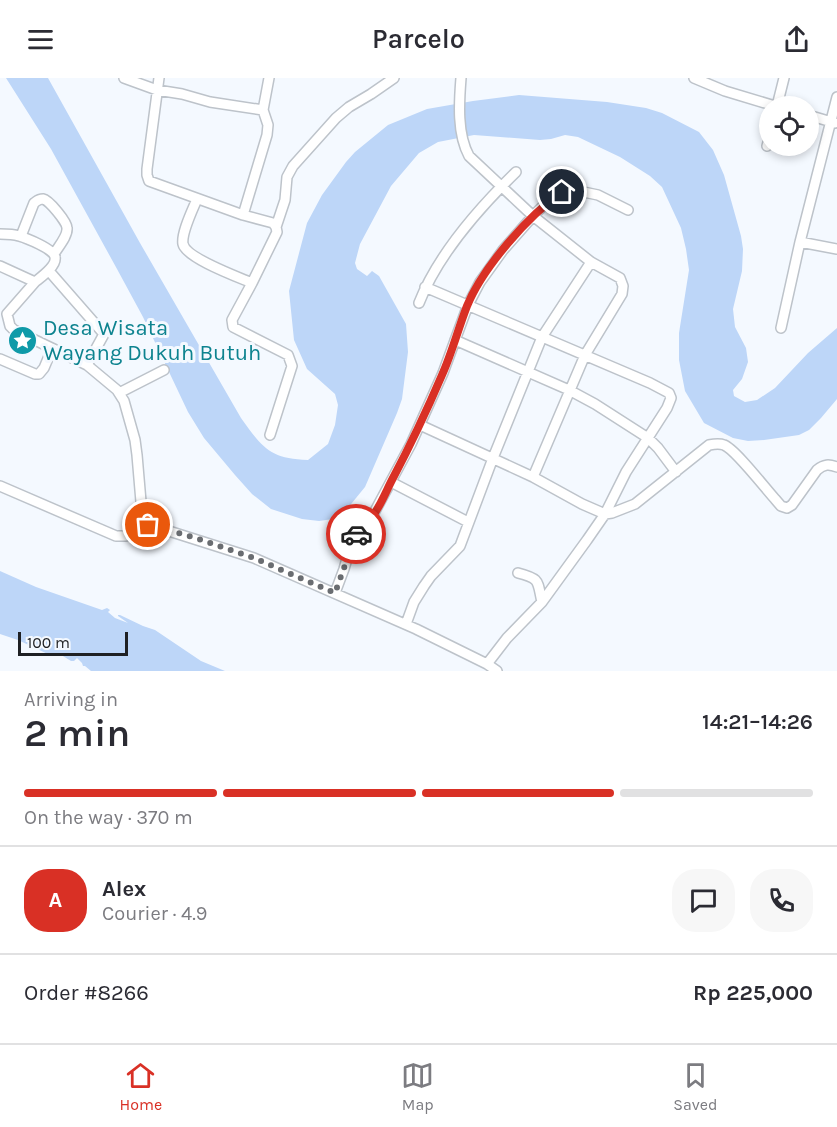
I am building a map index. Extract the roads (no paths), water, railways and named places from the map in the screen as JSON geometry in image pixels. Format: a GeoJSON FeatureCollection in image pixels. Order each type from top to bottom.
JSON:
{"type":"FeatureCollection","features":[{"type":"Feature","properties":{"kind":"street"},"geometry":{"type":"LineString","coordinates":[[124,78],[157,90],[210,102],[263,110]]}},
{"type":"Feature","properties":{"kind":"street"},"geometry":{"type":"LineString","coordinates":[[159,78],[147,169],[149,181],[243,215],[273,223],[276,227]]}},
{"type":"Feature","properties":{"kind":"street"},"geometry":{"type":"LineString","coordinates":[[243,215],[267,135],[268,125],[263,110],[269,78]]}},
{"type":"Feature","properties":{"kind":"street"},"geometry":{"type":"LineString","coordinates":[[270,435],[292,366],[288,355],[233,327],[232,320],[277,232],[276,227],[285,200],[287,177],[292,166],[336,117],[394,78]]}},
{"type":"Feature","properties":{"kind":"street"},"geometry":{"type":"LineString","coordinates":[[461,78],[461,126],[464,147],[469,156],[533,216],[591,262],[620,278],[623,286],[622,294],[585,355],[533,477]]}},
{"type":"Feature","properties":{"kind":"street"},"geometry":{"type":"LineString","coordinates":[[694,78],[725,91],[759,101]]}},
{"type":"Feature","properties":{"kind":"street"},"geometry":{"type":"LineString","coordinates":[[779,96],[784,78]]}},
{"type":"Feature","properties":{"kind":"street"},"geometry":{"type":"LineString","coordinates":[[781,328],[800,242],[834,122],[837,97]]}},
{"type":"Feature","properties":{"kind":"street"},"geometry":{"type":"LineString","coordinates":[[819,118],[834,122]]}},
{"type":"Feature","properties":{"kind":"street"},"geometry":{"type":"LineString","coordinates":[[419,303],[432,274],[466,226],[516,172]]}},
{"type":"Feature","properties":{"kind":"street"},"geometry":{"type":"LineString","coordinates":[[335,593],[353,538],[374,513],[411,444],[443,373],[468,305],[480,282],[503,250],[546,203],[562,192],[574,189],[597,195],[628,210]]}},
{"type":"Feature","properties":{"kind":"street"},"geometry":{"type":"LineString","coordinates":[[21,236],[34,203],[43,199],[48,201],[67,227],[54,254],[55,261],[49,271],[4,310],[14,330],[87,365],[119,393],[124,401],[135,440],[143,525]]}},
{"type":"Feature","properties":{"kind":"street"},"geometry":{"type":"LineString","coordinates":[[197,199],[184,235],[183,244],[187,251],[201,260],[252,283]]}},
{"type":"Feature","properties":{"kind":"street"},"geometry":{"type":"LineString","coordinates":[[0,234],[21,236],[54,254]]}},
{"type":"Feature","properties":{"kind":"street"},"geometry":{"type":"LineString","coordinates":[[800,242],[837,249]]}},
{"type":"Feature","properties":{"kind":"street"},"geometry":{"type":"LineString","coordinates":[[406,624],[414,602],[424,586],[460,546],[542,337],[591,262]]}},
{"type":"Feature","properties":{"kind":"street"},"geometry":{"type":"LineString","coordinates":[[0,266],[35,282]]}},
{"type":"Feature","properties":{"kind":"street"},"geometry":{"type":"LineString","coordinates":[[49,271],[104,333],[87,365]]}},
{"type":"Feature","properties":{"kind":"street"},"geometry":{"type":"LineString","coordinates":[[425,287],[650,383],[669,393],[671,398],[626,472],[605,514],[542,603],[507,638],[488,664]]}},
{"type":"Feature","properties":{"kind":"street"},"geometry":{"type":"LineString","coordinates":[[455,340],[569,390],[595,404],[648,438],[676,472]]}},
{"type":"Feature","properties":{"kind":"street"},"geometry":{"type":"LineString","coordinates":[[0,359],[39,374],[52,349]]}},
{"type":"Feature","properties":{"kind":"street"},"geometry":{"type":"LineString","coordinates":[[119,393],[164,370]]}},
{"type":"Feature","properties":{"kind":"street"},"geometry":{"type":"LineString","coordinates":[[420,424],[605,514],[635,504],[709,445],[726,446],[735,453],[775,500],[787,508],[792,505],[817,470],[822,466],[837,467]]}},
{"type":"Feature","properties":{"kind":"street"},"geometry":{"type":"LineString","coordinates":[[391,482],[468,522]]}},
{"type":"Feature","properties":{"kind":"street"},"geometry":{"type":"LineString","coordinates":[[0,486],[116,536],[126,536],[143,525],[153,525],[254,558],[406,624],[488,664],[497,671]]}},
{"type":"Feature","properties":{"kind":"street"},"geometry":{"type":"LineString","coordinates":[[518,573],[535,579],[542,603]]}},
{"type":"Feature","properties":{"kind":"water"},"geometry":{"type":"Polygon","coordinates":[[[6,78],[48,78],[241,418],[261,444],[275,454],[308,460],[328,444],[335,425],[338,405],[335,394],[307,369],[294,340],[289,291],[307,223],[322,195],[355,152],[388,125],[427,109],[519,95],[607,102],[646,108],[662,113],[699,132],[713,150],[724,175],[743,249],[742,271],[733,309],[735,327],[746,348],[748,362],[742,379],[733,390],[734,396],[745,402],[757,400],[775,388],[808,353],[837,328],[837,399],[809,430],[799,435],[748,441],[733,438],[704,423],[685,391],[679,360],[679,333],[689,270],[681,228],[662,187],[650,176],[620,157],[578,137],[565,135],[540,140],[474,135],[438,142],[419,153],[391,186],[360,244],[355,263],[357,269],[367,276],[372,271],[379,276],[406,324],[408,352],[402,399],[365,487],[347,509],[333,519],[319,521],[302,519],[271,509],[252,494],[235,475],[204,438],[188,412],[143,317],[117,269],[51,149],[6,78]]]}},
{"type":"Feature","properties":{"kind":"water"},"geometry":{"type":"Polygon","coordinates":[[[0,571],[36,587],[102,610],[107,608],[115,618],[128,623],[118,616],[120,615],[155,630],[201,661],[225,671],[91,671],[77,658],[71,661],[58,653],[52,656],[0,634],[0,571]]]}},
{"type":"Feature","properties":{"kind":"place","name":"Desa Wisata Wayang Dukuh Butuh"},"geometry":{"type":"Point","coordinates":[22,340]}}]}
